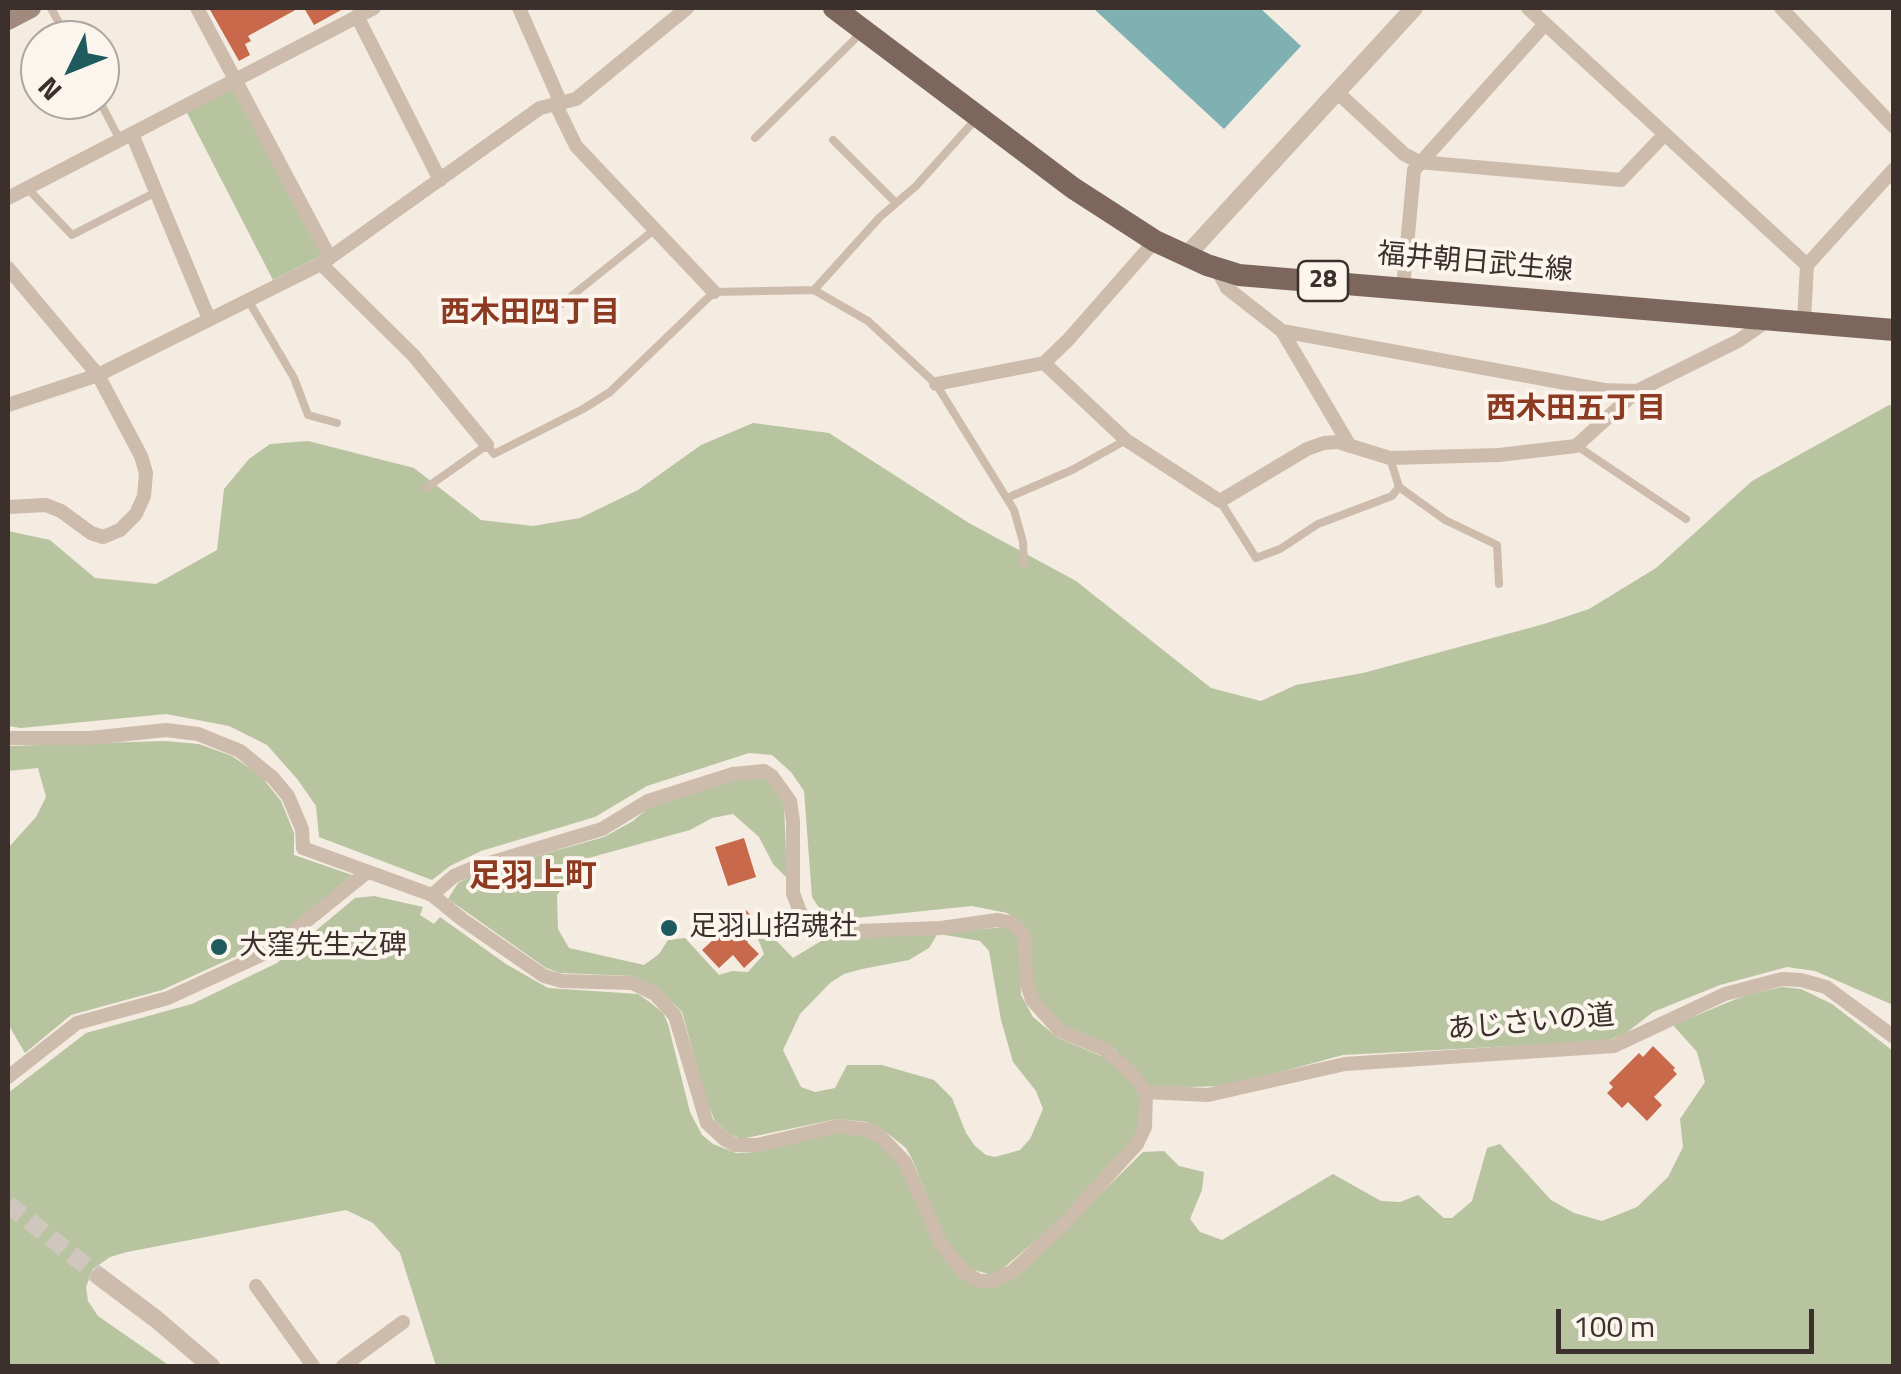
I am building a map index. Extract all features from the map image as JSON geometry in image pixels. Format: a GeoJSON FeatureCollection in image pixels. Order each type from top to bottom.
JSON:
{"type":"FeatureCollection","features":[{"type":"Feature","properties":{"kind":"main road"},"geometry":{"type":"LineString","coordinates":[[8,20],[31,8]]}},
{"type":"Feature","properties":{"kind":"main road","name":"福井朝日武生線"},"geometry":{"type":"LineString","coordinates":[[850,16],[1073,188],[1155,241],[1217,268],[1239,274],[1894,330]]}},
{"type":"Feature","properties":{"kind":"street"},"geometry":{"type":"LineString","coordinates":[[196,8],[325,261],[414,356],[487,445]]}},
{"type":"Feature","properties":{"kind":"street"},"geometry":{"type":"LineString","coordinates":[[8,198],[374,8]]}},
{"type":"Feature","properties":{"kind":"street"},"geometry":{"type":"LineString","coordinates":[[519,8],[576,146],[714,292]]}},
{"type":"Feature","properties":{"kind":"street"},"geometry":{"type":"LineString","coordinates":[[8,405],[98,374],[325,261],[540,108],[576,99],[687,8]]}},
{"type":"Feature","properties":{"kind":"street"},"geometry":{"type":"LineString","coordinates":[[1186,256],[1414,8]]}},
{"type":"Feature","properties":{"kind":"street"},"geometry":{"type":"LineString","coordinates":[[1528,8],[1807,265]]}},
{"type":"Feature","properties":{"kind":"street"},"geometry":{"type":"LineString","coordinates":[[1782,8],[1894,128]]}},
{"type":"Feature","properties":{"kind":"street"},"geometry":{"type":"LineString","coordinates":[[1793,20],[1804,8]]}},
{"type":"Feature","properties":{"kind":"street"},"geometry":{"type":"LineString","coordinates":[[357,16],[440,180]]}},
{"type":"Feature","properties":{"kind":"street"},"geometry":{"type":"LineString","coordinates":[[1403,288],[1414,170],[1545,24]]}},
{"type":"Feature","properties":{"kind":"street"},"geometry":{"type":"LineString","coordinates":[[1336,92],[1404,154],[1419,162],[1621,180],[1665,134]]}},
{"type":"Feature","properties":{"kind":"street"},"geometry":{"type":"LineString","coordinates":[[126,137],[156,192],[209,319]]}},
{"type":"Feature","properties":{"kind":"street"},"geometry":{"type":"LineString","coordinates":[[1804,321],[1807,265],[1894,169]]}},
{"type":"Feature","properties":{"kind":"street"},"geometry":{"type":"LineString","coordinates":[[936,384],[1044,362],[1155,241]]}},
{"type":"Feature","properties":{"kind":"street"},"geometry":{"type":"LineString","coordinates":[[1217,268],[1227,288],[1282,331],[1350,446]]}},
{"type":"Feature","properties":{"kind":"street"},"geometry":{"type":"LineString","coordinates":[[8,507],[46,505],[102,536],[120,530],[140,507],[146,486],[141,456],[98,374],[10,274]]}},
{"type":"Feature","properties":{"kind":"street"},"geometry":{"type":"LineString","coordinates":[[1044,362],[1126,440],[1220,501],[1307,449],[1324,443],[1390,458],[1499,455],[1576,446],[1637,391],[1738,341],[1771,318]]}},
{"type":"Feature","properties":{"kind":"street"},"geometry":{"type":"LineString","coordinates":[[1282,331],[1604,390],[1637,391]]}},
{"type":"Feature","properties":{"kind":"street"},"geometry":{"type":"LineString","coordinates":[[8,738],[90,738],[166,730],[198,734],[222,743],[257,764],[288,796],[302,829],[303,848],[432,895],[544,976],[562,981],[632,983],[655,994],[675,1016],[708,1122],[735,1145],[757,1145],[838,1126],[854,1126],[880,1136],[905,1162],[940,1244],[963,1271],[980,1280],[993,1282],[1014,1271],[1097,1190],[1142,1135],[1147,1116],[1146,1092],[1113,1054],[1060,1031],[1042,1014],[1027,991],[1025,937],[1013,923],[997,920],[941,928],[829,932],[811,924],[800,912],[793,893],[790,801],[764,771],[733,774],[648,801],[602,829],[472,868],[454,876],[432,895]]}},
{"type":"Feature","properties":{"kind":"street"},"geometry":{"type":"LineString","coordinates":[[8,1078],[77,1022],[168,998],[268,952],[366,873]]}},
{"type":"Feature","properties":{"kind":"street","name":"あじさいの道"},"geometry":{"type":"LineString","coordinates":[[1146,1092],[1185,1096],[1232,1092],[1345,1064],[1614,1046],[1725,994],[1782,979],[1826,987],[1894,1037]]}},
{"type":"Feature","properties":{"kind":"street"},"geometry":{"type":"LineString","coordinates":[[100,1277],[211,1366]]}},
{"type":"Feature","properties":{"kind":"street"},"geometry":{"type":"LineString","coordinates":[[256,1286],[313,1366]]}},
{"type":"Feature","properties":{"kind":"street"},"geometry":{"type":"LineString","coordinates":[[344,1366],[403,1322]]}},
{"type":"Feature","properties":{"kind":"lane"},"geometry":{"type":"LineString","coordinates":[[755,138],[850,16]]}},
{"type":"Feature","properties":{"kind":"lane"},"geometry":{"type":"LineString","coordinates":[[814,290],[880,216],[916,186],[978,117]]}},
{"type":"Feature","properties":{"kind":"lane"},"geometry":{"type":"LineString","coordinates":[[114,120],[126,137]]}},
{"type":"Feature","properties":{"kind":"lane"},"geometry":{"type":"LineString","coordinates":[[833,140],[896,203]]}},
{"type":"Feature","properties":{"kind":"lane"},"geometry":{"type":"LineString","coordinates":[[27,188],[72,235],[156,192]]}},
{"type":"Feature","properties":{"kind":"lane"},"geometry":{"type":"LineString","coordinates":[[544,318],[654,230]]}},
{"type":"Feature","properties":{"kind":"lane"},"geometry":{"type":"LineString","coordinates":[[426,488],[487,445],[494,454],[610,392],[714,292],[814,290],[868,322],[936,384],[1014,510],[1023,542],[1024,564]]}},
{"type":"Feature","properties":{"kind":"lane"},"geometry":{"type":"LineString","coordinates":[[248,300],[294,378],[308,414],[337,423]]}},
{"type":"Feature","properties":{"kind":"lane"},"geometry":{"type":"LineString","coordinates":[[1007,498],[1072,470],[1126,440]]}},
{"type":"Feature","properties":{"kind":"lane"},"geometry":{"type":"LineString","coordinates":[[1576,446],[1686,519]]}},
{"type":"Feature","properties":{"kind":"lane"},"geometry":{"type":"LineString","coordinates":[[1390,458],[1399,487],[1445,520],[1497,546],[1499,584]]}},
{"type":"Feature","properties":{"kind":"lane"},"geometry":{"type":"LineString","coordinates":[[1220,501],[1256,558],[1280,549],[1318,524],[1384,500],[1399,487]]}},
{"type":"Feature","properties":{"kind":"green space"},"geometry":{"type":"Polygon","coordinates":[[[234,88],[323,255],[273,280],[186,111],[234,88]]]}},
{"type":"Feature","properties":{"kind":"green space"},"geometry":{"type":"Polygon","coordinates":[[[1893,406],[1893,1005],[1815,971],[1787,967],[1720,985],[1653,1012],[1625,1034],[1606,1041],[1343,1055],[1228,1086],[1149,1088],[1115,1049],[1065,1029],[1040,1004],[1031,983],[1022,924],[1007,913],[972,906],[846,919],[824,915],[812,897],[804,791],[772,755],[749,753],[647,786],[595,817],[481,851],[432,880],[319,837],[316,806],[298,780],[267,745],[229,726],[166,714],[8,726],[8,531],[50,540],[95,578],[156,584],[217,550],[224,489],[249,459],[270,444],[308,441],[414,468],[481,520],[533,526],[580,518],[638,490],[701,445],[753,423],[829,433],[969,523],[1076,581],[1211,688],[1261,701],[1296,685],[1363,673],[1589,609],[1656,568],[1752,481],[1893,406]]]}},
{"type":"Feature","properties":{"kind":"green space"},"geometry":{"type":"Polygon","coordinates":[[[165,741],[199,744],[232,756],[261,776],[281,801],[294,833],[294,855],[352,875],[286,931],[265,943],[162,990],[71,1015],[25,1053],[8,1024],[8,848],[36,817],[46,797],[38,768],[8,771],[8,746],[165,741]]]}},
{"type":"Feature","properties":{"kind":"green space"},"geometry":{"type":"Polygon","coordinates":[[[756,774],[768,781],[784,804],[787,878],[773,864],[759,837],[733,814],[712,818],[690,830],[585,859],[557,895],[558,929],[569,948],[644,965],[659,954],[668,940],[685,938],[719,975],[748,972],[764,954],[758,939],[770,934],[793,958],[826,938],[938,933],[929,948],[909,960],[844,974],[830,983],[800,1014],[783,1050],[801,1087],[815,1092],[835,1088],[847,1065],[882,1065],[934,1080],[952,1098],[975,1146],[995,1157],[1020,1150],[1030,1139],[1043,1109],[1036,1091],[1013,1062],[989,951],[980,941],[942,932],[1008,927],[1019,937],[1021,995],[1033,1017],[1058,1038],[1111,1060],[1141,1094],[1138,1133],[1062,1218],[992,1275],[971,1269],[946,1242],[912,1159],[906,1148],[887,1133],[866,1122],[837,1119],[741,1139],[729,1134],[715,1121],[706,1099],[682,1012],[658,988],[632,976],[560,973],[546,968],[448,899],[458,883],[477,873],[604,837],[651,806],[756,774]]]}},
{"type":"Feature","properties":{"kind":"green space"},"geometry":{"type":"Polygon","coordinates":[[[374,896],[423,907],[420,915],[434,924],[440,917],[506,964],[548,988],[638,994],[651,1003],[663,1013],[668,1024],[690,1112],[702,1135],[713,1144],[736,1153],[757,1152],[837,1131],[867,1135],[895,1154],[937,1245],[994,1285],[1069,1225],[1143,1152],[1164,1151],[1179,1166],[1204,1172],[1202,1190],[1190,1219],[1200,1232],[1222,1240],[1333,1174],[1381,1201],[1400,1202],[1418,1195],[1444,1218],[1452,1218],[1472,1201],[1487,1148],[1500,1144],[1551,1200],[1574,1213],[1602,1221],[1637,1207],[1668,1177],[1683,1147],[1680,1119],[1705,1082],[1697,1052],[1673,1025],[1746,995],[1782,987],[1801,989],[1832,1004],[1893,1051],[1893,1366],[436,1366],[400,1253],[373,1223],[346,1210],[127,1252],[110,1257],[93,1269],[86,1287],[88,1301],[98,1316],[170,1366],[8,1366],[8,1093],[86,1033],[192,1004],[277,963],[355,898],[374,896]]]}},
{"type":"Feature","properties":{"kind":"water"},"geometry":{"type":"Polygon","coordinates":[[[1093,8],[1260,8],[1301,46],[1224,129],[1093,8]]]}},
{"type":"Feature","properties":{"kind":"building"},"geometry":{"type":"Polygon","coordinates":[[[209,8],[299,8],[248,36],[251,41],[245,44],[250,55],[239,61],[209,8]]]}},
{"type":"Feature","properties":{"kind":"building"},"geometry":{"type":"Polygon","coordinates":[[[304,8],[345,8],[314,25],[304,8]]]}},
{"type":"Feature","properties":{"kind":"building"},"geometry":{"type":"Polygon","coordinates":[[[744,838],[756,877],[728,886],[715,847],[744,838]]]}},
{"type":"Feature","properties":{"kind":"building"},"geometry":{"type":"Polygon","coordinates":[[[746,910],[762,928],[747,942],[759,954],[744,968],[733,955],[719,968],[702,950],[746,910]]]}},
{"type":"Feature","properties":{"kind":"building"},"geometry":{"type":"Polygon","coordinates":[[[1653,1046],[1677,1074],[1654,1097],[1662,1105],[1647,1121],[1628,1102],[1622,1108],[1607,1093],[1613,1087],[1609,1083],[1639,1053],[1643,1057],[1653,1046]]]}},
{"type":"Feature","properties":{"kind":"tunnel"},"geometry":{"type":"LineString","coordinates":[[8,1204],[100,1277]]}},
{"type":"Feature","properties":{"kind":"place","name":"足羽山招魂社"},"geometry":{"type":"Point","coordinates":[669,928]}},
{"type":"Feature","properties":{"kind":"place","name":"大窪先生之碑"},"geometry":{"type":"Point","coordinates":[219,947]}},
{"type":"Feature","properties":{"kind":"district","name":"西木田四丁目"},"geometry":{"type":"Point","coordinates":[530,315]}},
{"type":"Feature","properties":{"kind":"district","name":"西木田五丁目"},"geometry":{"type":"Point","coordinates":[1576,411]}},
{"type":"Feature","properties":{"kind":"district","name":"足羽上町"},"geometry":{"type":"Point","coordinates":[533,878]}}]}
